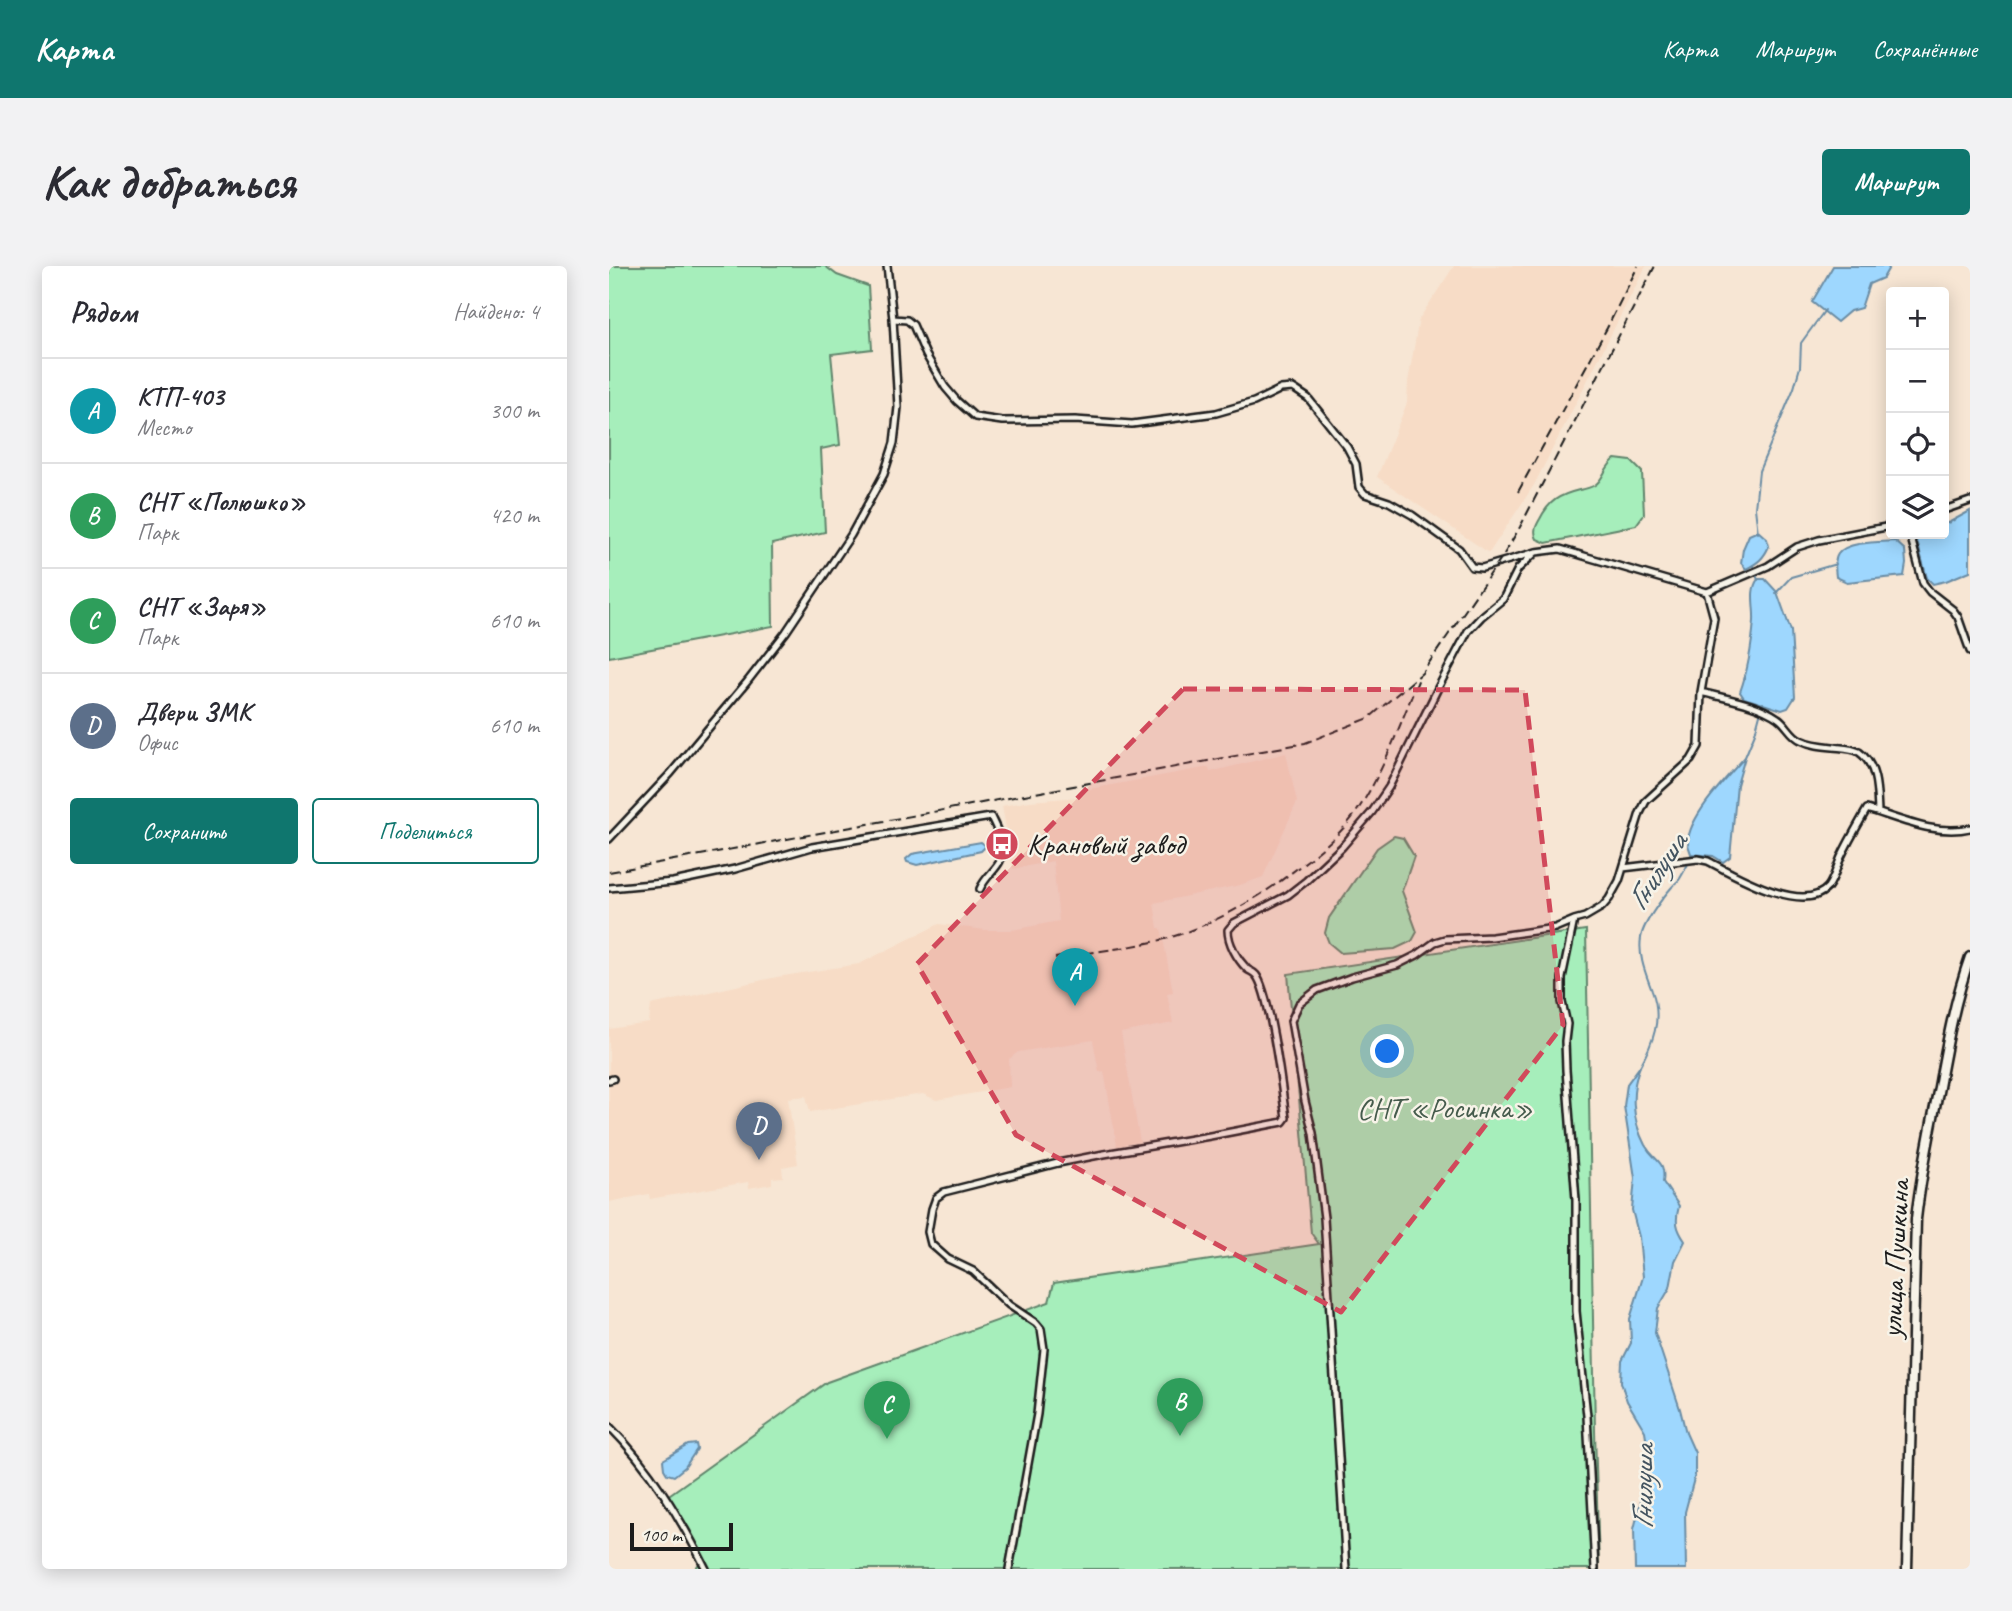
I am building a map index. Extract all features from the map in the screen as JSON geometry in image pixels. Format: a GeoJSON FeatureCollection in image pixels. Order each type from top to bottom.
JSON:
{"type":"FeatureCollection","features":[{"type":"Feature","properties":{"kind":"main road","name":"улица Пушкина"},"geometry":{"type":"LineString","coordinates":[[1907,1569],[1916,1219],[1920,1183],[1957,997],[1970,957]]}},
{"type":"Feature","properties":{"kind":"street"},"geometry":{"type":"LineString","coordinates":[[609,839],[671,773],[778,642],[851,535],[884,474],[894,443],[898,407],[887,266]]}},
{"type":"Feature","properties":{"kind":"street"},"geometry":{"type":"LineString","coordinates":[[893,319],[907,320],[913,325],[926,355],[945,387],[975,417],[1002,421],[1075,420],[1132,424],[1216,413],[1254,402],[1281,389],[1293,388],[1308,398],[1347,447],[1356,464],[1359,486],[1365,494],[1389,502],[1412,516],[1458,549],[1472,566],[1482,568],[1536,552],[1560,549],[1707,592],[1768,566],[1797,547],[1886,527]]}},
{"type":"Feature","properties":{"kind":"street"},"geometry":{"type":"LineString","coordinates":[[1949,508],[1970,501]]}},
{"type":"Feature","properties":{"kind":"street"},"geometry":{"type":"LineString","coordinates":[[1911,539],[1923,583],[1958,617],[1970,651]]}},
{"type":"Feature","properties":{"kind":"street"},"geometry":{"type":"LineString","coordinates":[[1009,1569],[1037,1414],[1044,1349],[1041,1329],[973,1271],[948,1259],[930,1244],[928,1232],[936,1198],[944,1192],[1058,1163],[1283,1122],[1286,1118],[1284,1104],[1266,1003],[1255,974],[1234,951],[1228,930],[1234,923],[1288,895],[1307,881],[1342,847],[1372,812],[1389,787],[1468,631],[1503,598],[1518,569],[1536,552]]}},
{"type":"Feature","properties":{"kind":"street"},"geometry":{"type":"LineString","coordinates":[[1346,1569],[1324,1218],[1313,1133],[1291,1021],[1299,1004],[1317,990],[1397,965],[1435,942],[1555,928],[1585,917],[1602,907],[1619,881],[1646,801],[1691,761],[1699,746],[1701,692],[1714,618],[1707,592]]}},
{"type":"Feature","properties":{"kind":"street"},"geometry":{"type":"LineString","coordinates":[[1701,692],[1768,712],[1780,719],[1800,740],[1858,751],[1868,762],[1877,785],[1878,812]]}},
{"type":"Feature","properties":{"kind":"street"},"geometry":{"type":"LineString","coordinates":[[1623,868],[1698,859],[1708,861],[1766,889],[1797,897],[1812,896],[1828,887],[1852,834],[1867,809],[1935,829],[1957,831],[1970,828]]}},
{"type":"Feature","properties":{"kind":"street"},"geometry":{"type":"LineString","coordinates":[[609,888],[673,882],[734,869],[811,847],[991,817],[1003,848],[1000,862],[984,880],[980,889]]}},
{"type":"Feature","properties":{"kind":"street"},"geometry":{"type":"LineString","coordinates":[[1574,920],[1562,978],[1562,1002],[1567,1024],[1566,1070],[1576,1200],[1576,1311],[1587,1416],[1595,1569]]}},
{"type":"Feature","properties":{"kind":"street"},"geometry":{"type":"LineString","coordinates":[[609,1426],[628,1445],[657,1483],[706,1569]]}},
{"type":"Feature","properties":{"kind":"highlighted area"},"geometry":{"type":"Polygon","coordinates":[[[1183,689],[1525,690],[1563,1025],[1341,1312],[1016,1135],[917,964],[1183,689]]]}},
{"type":"Feature","properties":{"kind":"shaded area"},"geometry":{"type":"Polygon","coordinates":[[[1454,266],[1646,266],[1534,485],[1489,553],[1377,477],[1407,403],[1419,319],[1454,266]]]}},
{"type":"Feature","properties":{"kind":"shaded area"},"geometry":{"type":"Polygon","coordinates":[[[1286,753],[1297,802],[1263,877],[1240,885],[1154,903],[1173,992],[1167,993],[1173,1023],[1121,1033],[1140,1142],[1117,1146],[1104,1071],[1099,1072],[1093,1040],[1018,1052],[1009,1059],[1010,1087],[936,1100],[923,1094],[810,1112],[806,1096],[788,1098],[798,1164],[782,1167],[783,1177],[772,1178],[772,1184],[749,1188],[748,1182],[650,1199],[649,1194],[609,1202],[609,1029],[649,1023],[651,1005],[777,977],[859,964],[939,924],[985,930],[1012,930],[1059,921],[1053,861],[1013,869],[1002,806],[1079,797],[1079,791],[1209,767],[1210,772],[1286,753]]]}},
{"type":"Feature","properties":{"kind":"green space"},"geometry":{"type":"Polygon","coordinates":[[[609,266],[825,266],[837,275],[868,286],[872,349],[831,354],[840,445],[821,449],[825,532],[772,544],[773,626],[609,657],[609,266]]]}},
{"type":"Feature","properties":{"kind":"green space"},"geometry":{"type":"Polygon","coordinates":[[[1615,459],[1631,461],[1642,472],[1644,514],[1636,525],[1546,543],[1537,539],[1536,526],[1551,503],[1566,494],[1595,485],[1615,459]]]}},
{"type":"Feature","properties":{"kind":"green space"},"geometry":{"type":"Polygon","coordinates":[[[1394,836],[1403,838],[1414,856],[1402,891],[1417,932],[1412,941],[1395,949],[1341,953],[1329,943],[1325,933],[1329,918],[1377,848],[1394,836]]]}},
{"type":"Feature","properties":{"kind":"green space","name":"СНТ «Росинка»"},"geometry":{"type":"Polygon","coordinates":[[[1586,930],[1599,1569],[695,1569],[701,1561],[666,1497],[827,1382],[1049,1302],[1054,1283],[1319,1244],[1311,1233],[1288,974],[1586,930]]]}},
{"type":"Feature","properties":{"kind":"water"},"geometry":{"type":"Polygon","coordinates":[[[1833,266],[1890,266],[1883,278],[1869,284],[1861,308],[1850,311],[1837,322],[1812,302],[1833,266]]]}},
{"type":"Feature","properties":{"kind":"water"},"geometry":{"type":"Polygon","coordinates":[[[1970,511],[1970,571],[1933,584],[1927,578],[1916,539],[1949,539],[1950,522],[1970,511]]]}},
{"type":"Feature","properties":{"kind":"water"},"geometry":{"type":"Polygon","coordinates":[[[1758,531],[1767,539],[1769,546],[1760,560],[1746,569],[1741,563],[1743,549],[1749,535],[1758,531]]]}},
{"type":"Feature","properties":{"kind":"water"},"geometry":{"type":"Polygon","coordinates":[[[1895,541],[1905,550],[1904,576],[1847,582],[1836,577],[1836,559],[1842,550],[1865,543],[1895,541]]]}},
{"type":"Feature","properties":{"kind":"water"},"geometry":{"type":"Polygon","coordinates":[[[1758,579],[1765,579],[1777,592],[1791,631],[1795,697],[1788,708],[1782,710],[1744,698],[1740,692],[1751,648],[1753,594],[1758,579]]]}},
{"type":"Feature","properties":{"kind":"water"},"geometry":{"type":"Polygon","coordinates":[[[1745,757],[1737,785],[1730,857],[1723,862],[1713,856],[1691,854],[1688,843],[1694,822],[1710,797],[1745,757]]]}},
{"type":"Feature","properties":{"kind":"water"},"geometry":{"type":"Polygon","coordinates":[[[981,842],[986,846],[981,851],[917,865],[907,862],[906,859],[912,854],[981,842]]]}},
{"type":"Feature","properties":{"kind":"water"},"geometry":{"type":"Polygon","coordinates":[[[1640,1066],[1634,1096],[1637,1126],[1645,1145],[1661,1165],[1663,1182],[1679,1206],[1677,1224],[1685,1241],[1675,1261],[1670,1288],[1658,1308],[1655,1333],[1686,1433],[1695,1453],[1695,1475],[1685,1512],[1686,1569],[1635,1569],[1634,1529],[1649,1456],[1645,1431],[1627,1401],[1621,1382],[1622,1361],[1631,1343],[1630,1319],[1643,1277],[1639,1237],[1632,1210],[1635,1178],[1624,1106],[1627,1084],[1640,1066]]]}},
{"type":"Feature","properties":{"kind":"water"},"geometry":{"type":"Polygon","coordinates":[[[696,1444],[697,1449],[685,1467],[674,1476],[667,1474],[663,1460],[688,1445],[696,1444]]]}},
{"type":"Feature","properties":{"kind":"waterway","name":"Гнилуша"},"geometry":{"type":"LineString","coordinates":[[1758,533],[1755,508],[1759,471],[1794,388],[1800,367],[1801,343],[1825,310]]}},
{"type":"Feature","properties":{"kind":"waterway"},"geometry":{"type":"LineString","coordinates":[[1776,593],[1791,577],[1836,564]]}},
{"type":"Feature","properties":{"kind":"waterway","name":"Гнилуша"},"geometry":{"type":"LineString","coordinates":[[1753,566],[1758,580]]}},
{"type":"Feature","properties":{"kind":"waterway","name":"Гнилуша"},"geometry":{"type":"LineString","coordinates":[[1745,757],[1763,703]]}},
{"type":"Feature","properties":{"kind":"waterway","name":"Гнилуша"},"geometry":{"type":"LineString","coordinates":[[1639,1068],[1655,1031],[1657,1011],[1642,958],[1642,932],[1690,861]]}},
{"type":"Feature","properties":{"kind":"railway"},"geometry":{"type":"LineString","coordinates":[[1518,492],[1638,266]]}},
{"type":"Feature","properties":{"kind":"railway"},"geometry":{"type":"LineString","coordinates":[[609,872],[1305,743],[1369,718],[1422,673],[1504,554],[1655,266]]}},
{"type":"Feature","properties":{"kind":"railway"},"geometry":{"type":"LineString","coordinates":[[1055,958],[1139,945],[1183,933],[1252,900],[1308,860],[1345,827],[1367,795],[1392,745],[1420,676]]}},
{"type":"Feature","properties":{"kind":"place","name":"Крановый завод"},"geometry":{"type":"Point","coordinates":[1002,844]}},
{"type":"Feature","properties":{"kind":"place","name":"КТП-403"},"geometry":{"type":"Point","coordinates":[1075,1006]}},
{"type":"Feature","properties":{"kind":"place","name":"Двери ЗМК"},"geometry":{"type":"Point","coordinates":[759,1160]}},
{"type":"Feature","properties":{"kind":"place","name":"СНТ «Полюшко»"},"geometry":{"type":"Point","coordinates":[1180,1436]}},
{"type":"Feature","properties":{"kind":"place","name":"СНТ «Заря»"},"geometry":{"type":"Point","coordinates":[887,1439]}}]}
